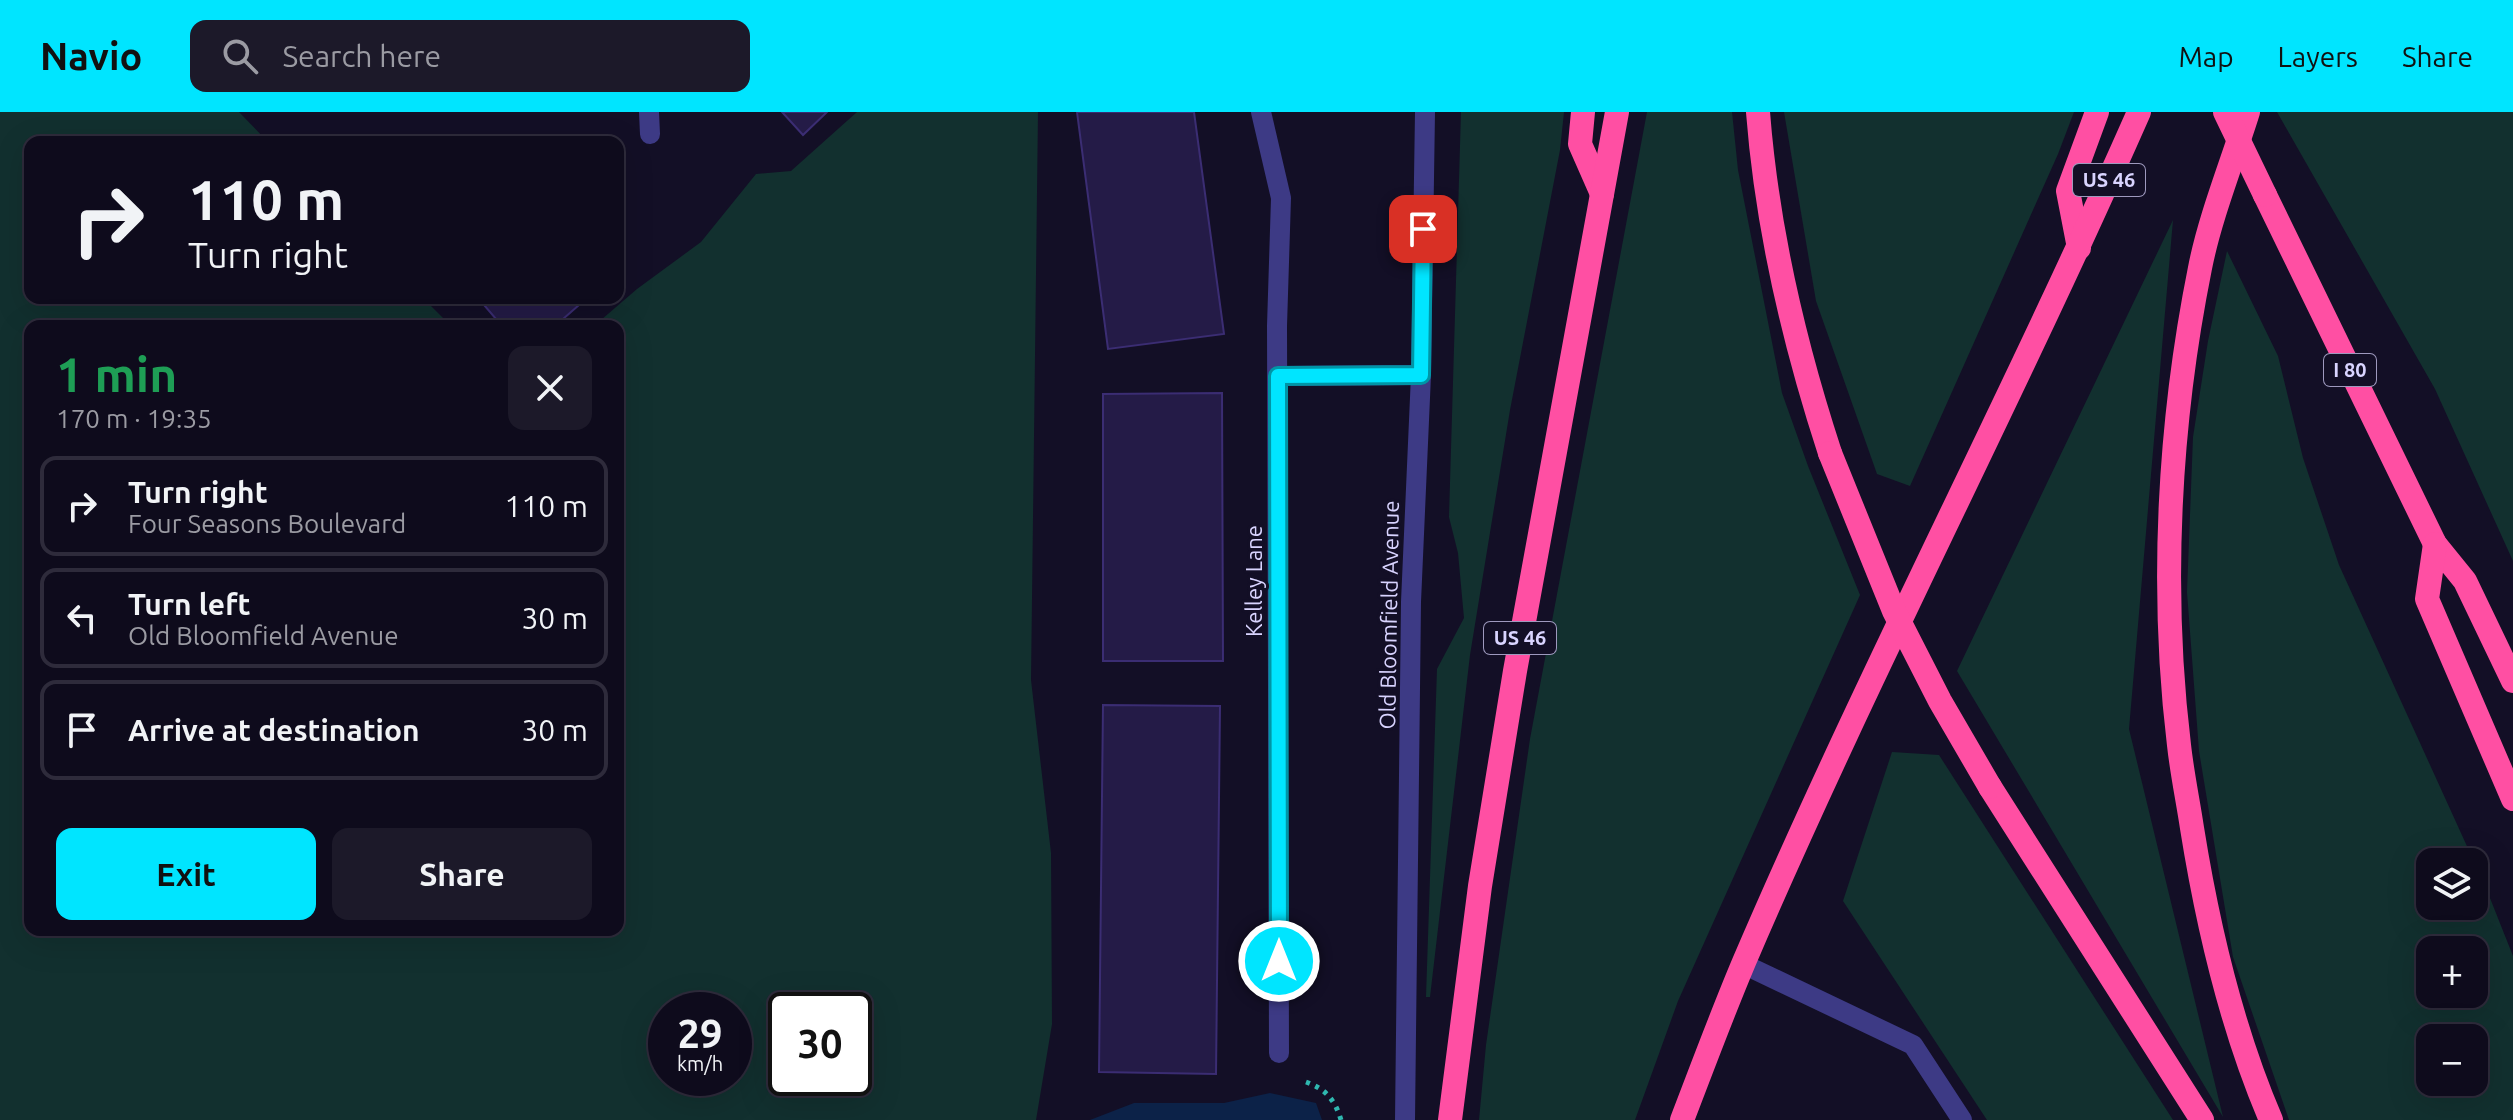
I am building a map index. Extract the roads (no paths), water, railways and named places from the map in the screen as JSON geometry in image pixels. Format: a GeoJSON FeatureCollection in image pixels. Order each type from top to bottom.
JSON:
{"type":"FeatureCollection","features":[{"type":"Feature","properties":{"kind":"highway"},"geometry":{"type":"LineString","coordinates":[[1583,112],[1580,144],[1602,194]]}},
{"type":"Feature","properties":{"kind":"highway","name":"US 46"},"geometry":{"type":"LineString","coordinates":[[1450,1120],[1480,886],[1512,686],[1617,112]]}},
{"type":"Feature","properties":{"kind":"highway"},"geometry":{"type":"LineString","coordinates":[[1758,112],[1783,279],[1807,381],[1860,533],[1894,611],[1940,701],[1990,787],[2202,1120]]}},
{"type":"Feature","properties":{"kind":"highway"},"geometry":{"type":"LineString","coordinates":[[2079,248],[2068,191],[2097,112]]}},
{"type":"Feature","properties":{"kind":"highway","name":"US 46"},"geometry":{"type":"LineString","coordinates":[[1682,1120],[1743,964],[1912,594],[2079,248],[2139,112]]}},
{"type":"Feature","properties":{"kind":"highway","name":"I 80"},"geometry":{"type":"LineString","coordinates":[[2225,112],[2435,544],[2465,581],[2513,681]]}},
{"type":"Feature","properties":{"kind":"highway"},"geometry":{"type":"LineString","coordinates":[[2248,112],[2201,264],[2183,363],[2171,490],[2170,617],[2179,744],[2204,907],[2230,1006],[2271,1120]]}},
{"type":"Feature","properties":{"kind":"highway"},"geometry":{"type":"LineString","coordinates":[[2435,544],[2427,599],[2513,799]]}},
{"type":"Feature","properties":{"kind":"street"},"geometry":{"type":"LineString","coordinates":[[649,112],[650,134]]}},
{"type":"Feature","properties":{"kind":"street","name":"Kelley Lane"},"geometry":{"type":"LineString","coordinates":[[1261,112],[1281,198],[1278,376],[1279,1053]]}},
{"type":"Feature","properties":{"kind":"street","name":"Old Bloomfield Avenue"},"geometry":{"type":"LineString","coordinates":[[1405,1120],[1411,602],[1421,375],[1425,112]]}},
{"type":"Feature","properties":{"kind":"street"},"geometry":{"type":"LineString","coordinates":[[1278,376],[1421,375]]}},
{"type":"Feature","properties":{"kind":"street"},"geometry":{"type":"LineString","coordinates":[[1743,964],[1913,1045],[1962,1120]]}},
{"type":"Feature","properties":{"kind":"water"},"geometry":{"type":"Polygon","coordinates":[[[1270,1093],[1316,1103],[1322,1120],[1090,1120],[1134,1103],[1224,1103],[1270,1093]]]}}]}
